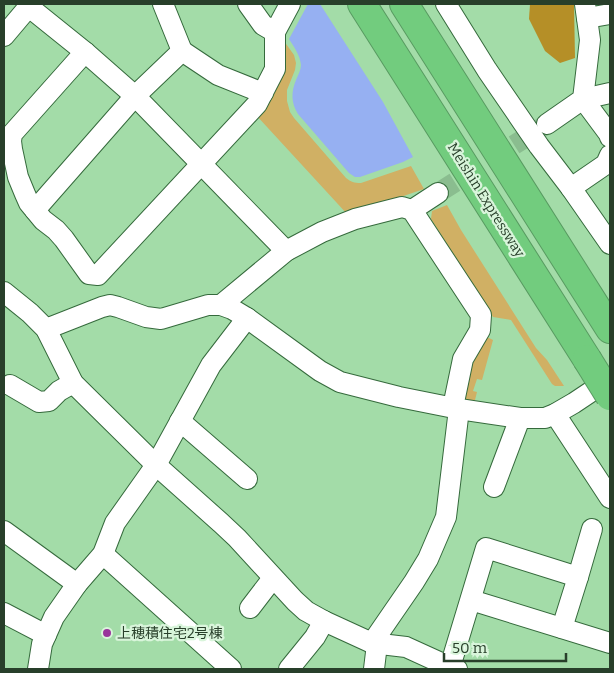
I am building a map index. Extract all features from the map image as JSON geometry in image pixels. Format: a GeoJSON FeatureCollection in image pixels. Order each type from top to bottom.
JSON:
{"type":"FeatureCollection","features":[{"type":"Feature","properties":{"kind":"highway","name":"Meishin Expressway"},"geometry":{"type":"LineString","coordinates":[[362,4],[587,359],[610,392]]}},
{"type":"Feature","properties":{"kind":"highway"},"geometry":{"type":"LineString","coordinates":[[404,4],[610,329]]}},
{"type":"Feature","properties":{"kind":"street"},"geometry":{"type":"LineString","coordinates":[[163,4],[182,51],[218,75],[263,93]]}},
{"type":"Feature","properties":{"kind":"street"},"geometry":{"type":"LineString","coordinates":[[248,4],[263,25],[275,32]]}},
{"type":"Feature","properties":{"kind":"street"},"geometry":{"type":"LineString","coordinates":[[85,52],[12,134],[11,141],[21,186],[29,203],[43,220],[60,234],[89,274],[98,275],[257,104],[276,69],[275,32],[290,4]]}},
{"type":"Feature","properties":{"kind":"street"},"geometry":{"type":"LineString","coordinates":[[446,4],[492,77],[539,146],[610,244]]}},
{"type":"Feature","properties":{"kind":"street"},"geometry":{"type":"LineString","coordinates":[[4,36],[30,6],[135,96],[286,251]]}},
{"type":"Feature","properties":{"kind":"street"},"geometry":{"type":"LineString","coordinates":[[610,14],[586,11],[590,40],[582,99],[610,137]]}},
{"type":"Feature","properties":{"kind":"street"},"geometry":{"type":"LineString","coordinates":[[35,210],[135,96],[182,51]]}},
{"type":"Feature","properties":{"kind":"street"},"geometry":{"type":"LineString","coordinates":[[548,124],[582,99],[610,93]]}},
{"type":"Feature","properties":{"kind":"street"},"geometry":{"type":"LineString","coordinates":[[571,188],[606,164],[610,155]]}},
{"type":"Feature","properties":{"kind":"street"},"geometry":{"type":"LineString","coordinates":[[412,210],[438,193]]}},
{"type":"Feature","properties":{"kind":"street"},"geometry":{"type":"LineString","coordinates":[[221,305],[286,251],[322,232],[355,219],[402,207],[412,210],[481,316],[480,330],[463,359],[456,408],[446,517],[428,559],[374,643],[374,669]]}},
{"type":"Feature","properties":{"kind":"street"},"geometry":{"type":"LineString","coordinates":[[4,292],[46,329],[73,382],[156,465],[222,523],[295,601],[306,611],[324,621],[374,643],[406,647],[453,668],[486,548],[578,577]]}},
{"type":"Feature","properties":{"kind":"street"},"geometry":{"type":"LineString","coordinates":[[46,329],[102,306],[110,305],[146,317],[161,319],[208,305],[221,305],[247,318],[320,371],[340,382],[400,397],[520,418],[545,418],[574,403],[610,392]]}},
{"type":"Feature","properties":{"kind":"street"},"geometry":{"type":"LineString","coordinates":[[38,669],[42,644],[54,617],[77,584],[103,554],[115,523],[156,465],[211,365],[247,318]]}},
{"type":"Feature","properties":{"kind":"street"},"geometry":{"type":"LineString","coordinates":[[10,385],[39,402],[49,401],[59,391],[73,382]]}},
{"type":"Feature","properties":{"kind":"street"},"geometry":{"type":"LineString","coordinates":[[555,414],[610,498]]}},
{"type":"Feature","properties":{"kind":"street"},"geometry":{"type":"LineString","coordinates":[[494,487],[520,418]]}},
{"type":"Feature","properties":{"kind":"street"},"geometry":{"type":"LineString","coordinates":[[180,422],[247,479]]}},
{"type":"Feature","properties":{"kind":"street"},"geometry":{"type":"LineString","coordinates":[[562,628],[592,529]]}},
{"type":"Feature","properties":{"kind":"street"},"geometry":{"type":"LineString","coordinates":[[4,531],[77,584]]}},
{"type":"Feature","properties":{"kind":"street"},"geometry":{"type":"LineString","coordinates":[[103,554],[231,669]]}},
{"type":"Feature","properties":{"kind":"street"},"geometry":{"type":"LineString","coordinates":[[250,608],[273,578]]}},
{"type":"Feature","properties":{"kind":"street"},"geometry":{"type":"LineString","coordinates":[[471,600],[610,643]]}},
{"type":"Feature","properties":{"kind":"street"},"geometry":{"type":"LineString","coordinates":[[4,613],[46,636]]}},
{"type":"Feature","properties":{"kind":"street"},"geometry":{"type":"LineString","coordinates":[[289,669],[315,638],[324,621]]}},
{"type":"Feature","properties":{"kind":"shaded area"},"geometry":{"type":"Polygon","coordinates":[[[296,4],[301,4],[284,37],[284,41],[294,55],[296,63],[287,90],[287,101],[294,118],[349,180],[361,183],[411,166],[424,189],[348,215],[256,115],[280,35],[296,4]]]}},
{"type":"Feature","properties":{"kind":"shaded area"},"geometry":{"type":"Polygon","coordinates":[[[530,4],[574,4],[575,58],[560,63],[545,51],[529,19],[530,4]]]}},
{"type":"Feature","properties":{"kind":"shaded area"},"geometry":{"type":"Polygon","coordinates":[[[447,205],[536,348],[547,360],[564,386],[552,384],[511,320],[493,317],[431,219],[432,211],[447,205]]]}},
{"type":"Feature","properties":{"kind":"shaded area"},"geometry":{"type":"Polygon","coordinates":[[[485,336],[493,340],[482,380],[477,379],[473,391],[477,392],[474,404],[462,403],[465,379],[485,336]]]}},
{"type":"Feature","properties":{"kind":"water"},"geometry":{"type":"Polygon","coordinates":[[[308,4],[320,4],[383,102],[413,157],[360,177],[355,177],[349,173],[298,114],[293,102],[293,93],[294,84],[301,65],[298,54],[289,39],[308,4]]]}},
{"type":"Feature","properties":{"kind":"tunnel"},"geometry":{"type":"LineString","coordinates":[[438,193],[544,126]]}},
{"type":"Feature","properties":{"kind":"place","name":"上穂積住宅2号棟"},"geometry":{"type":"Point","coordinates":[107,633]}}]}
